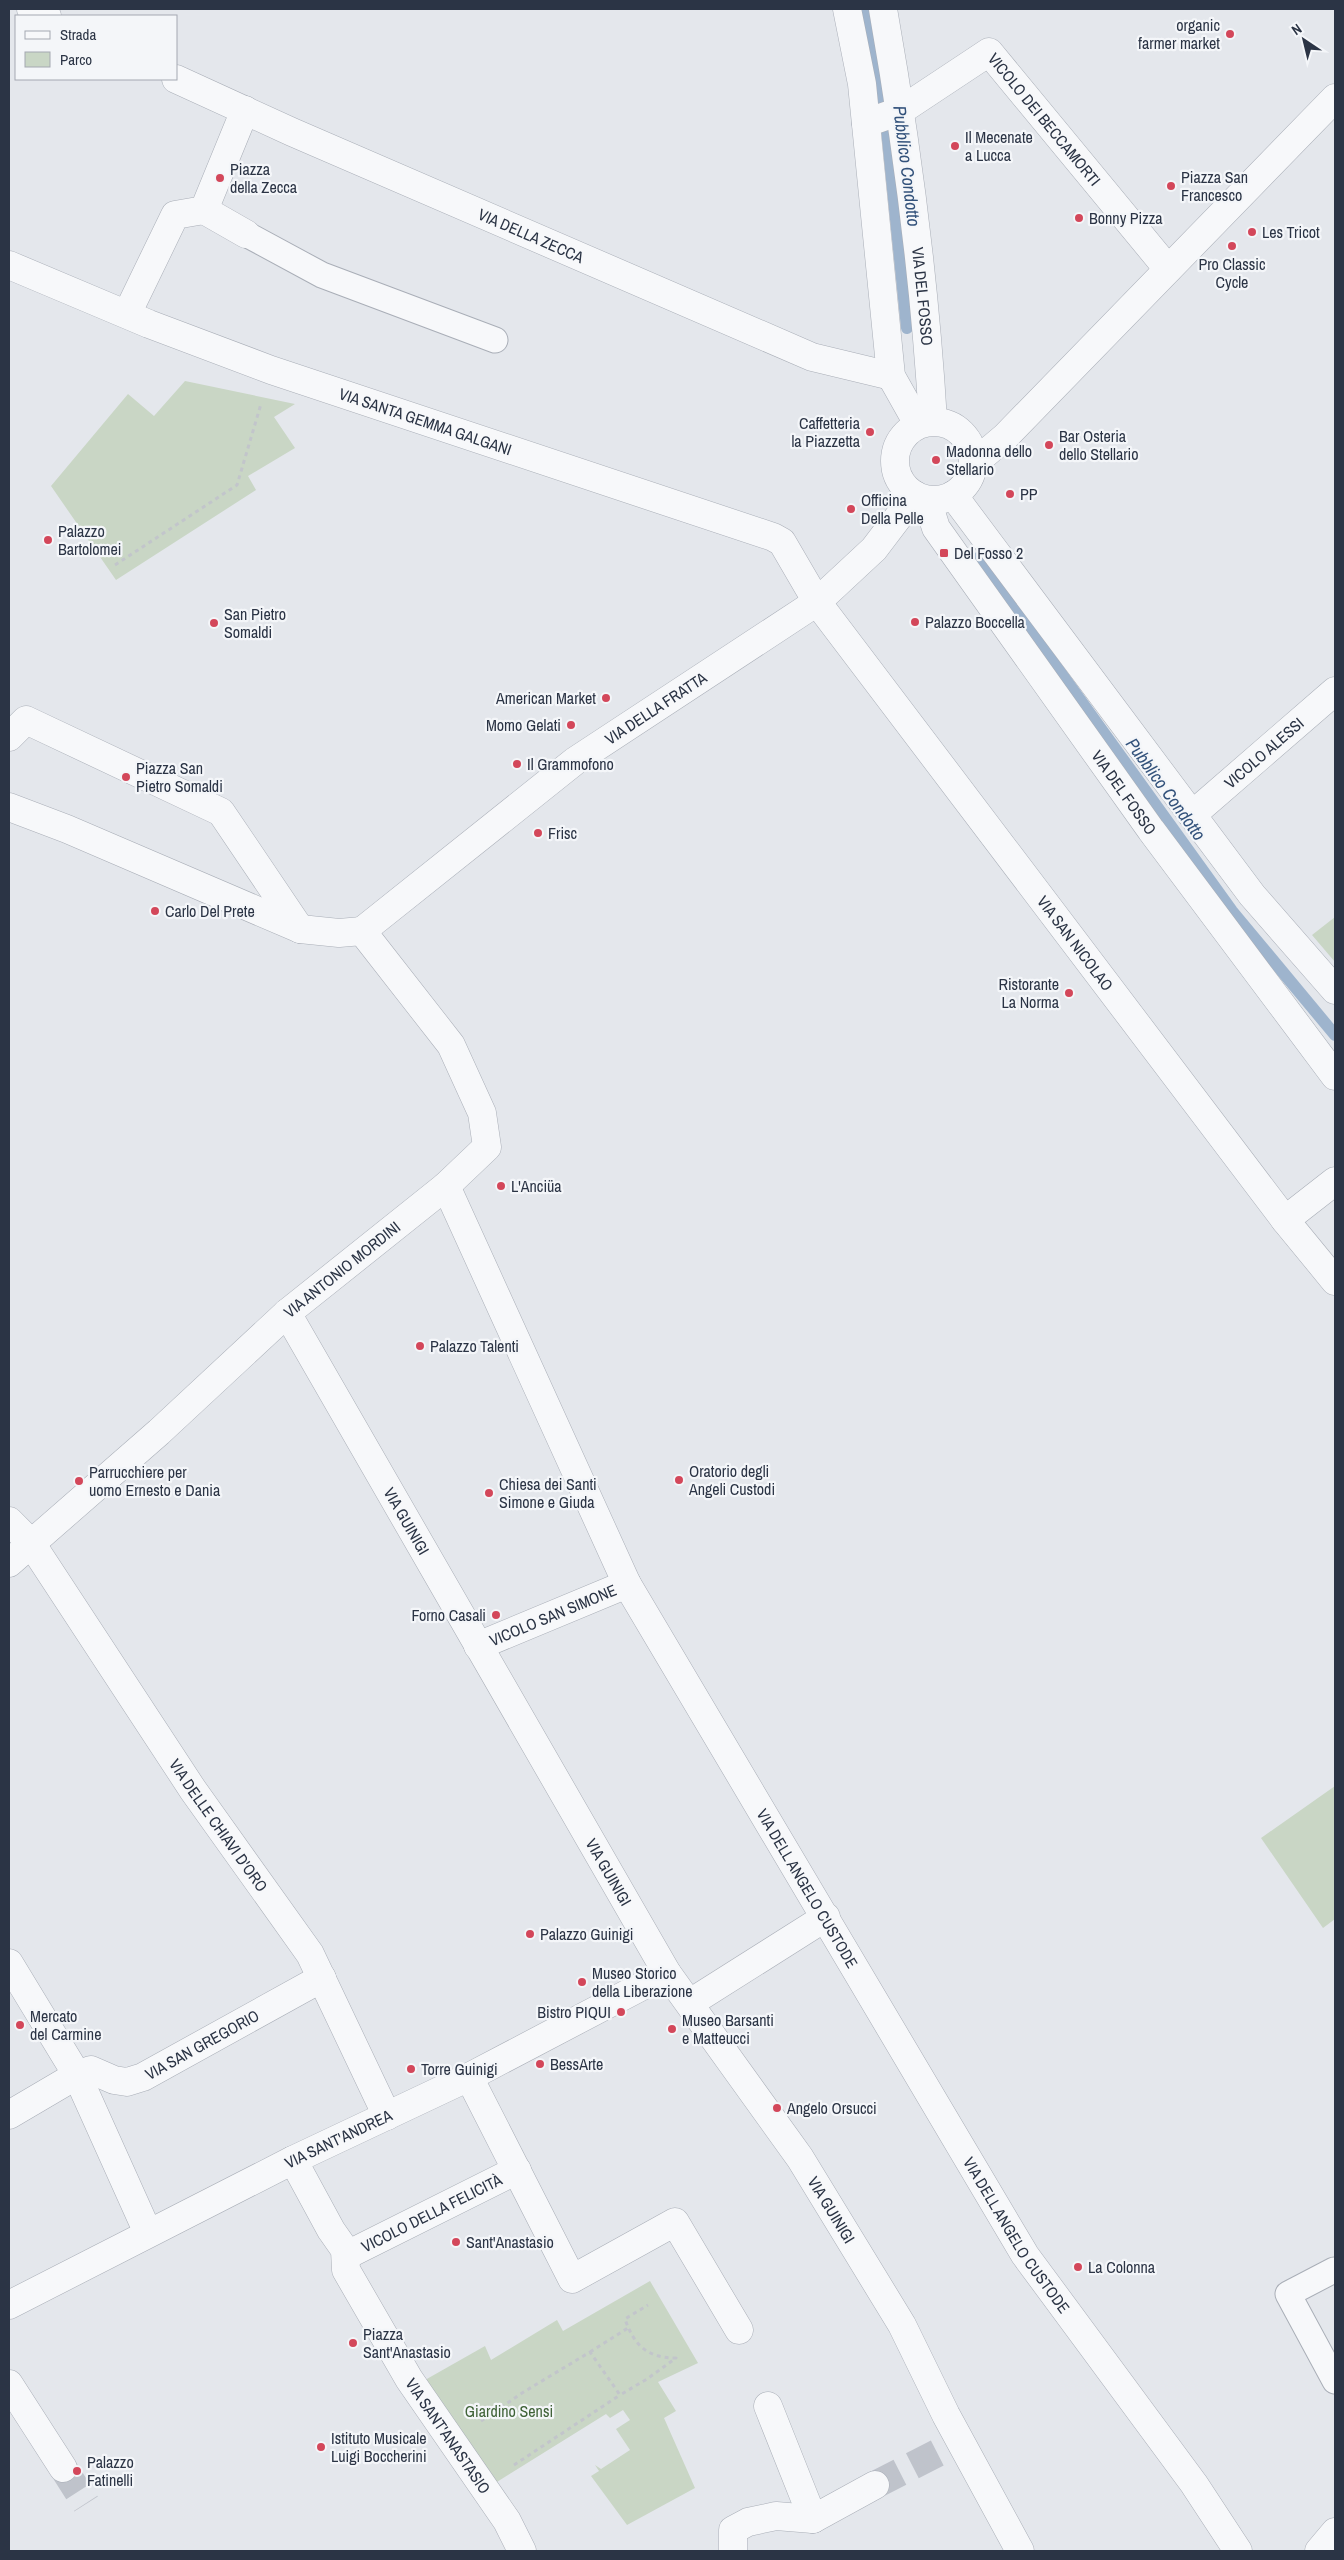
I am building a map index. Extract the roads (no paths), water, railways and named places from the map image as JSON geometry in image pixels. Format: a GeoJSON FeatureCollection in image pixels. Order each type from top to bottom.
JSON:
{"type":"FeatureCollection","features":[{"type":"Feature","properties":{"kind":"street"},"geometry":{"type":"LineString","coordinates":[[31,9],[44,15]]}},
{"type":"Feature","properties":{"kind":"street"},"geometry":{"type":"LineString","coordinates":[[847,9],[862,84],[891,376],[926,423]]}},
{"type":"Feature","properties":{"kind":"street","name":"VIA DEL FOSSO"},"geometry":{"type":"LineString","coordinates":[[883,9],[900,111],[929,364],[926,423]]}},
{"type":"Feature","properties":{"kind":"street","name":"VICOLO DEI BECCAMORTI"},"geometry":{"type":"LineString","coordinates":[[900,111],[989,52],[1168,269]]}},
{"type":"Feature","properties":{"kind":"street","name":"VIA DELLA ZECCA"},"geometry":{"type":"LineString","coordinates":[[178,79],[292,132],[812,357],[891,376]]}},
{"type":"Feature","properties":{"kind":"street"},"geometry":{"type":"LineString","coordinates":[[973,464],[1005,436],[1335,98]]}},
{"type":"Feature","properties":{"kind":"street"},"geometry":{"type":"LineString","coordinates":[[204,210],[245,110]]}},
{"type":"Feature","properties":{"kind":"street"},"geometry":{"type":"LineString","coordinates":[[866,123],[900,111]]}},
{"type":"Feature","properties":{"kind":"street"},"geometry":{"type":"LineString","coordinates":[[126,314],[175,215],[204,210],[246,234]]}},
{"type":"Feature","properties":{"kind":"street","name":"VIA SANTA GEMMA GALGANI"},"geometry":{"type":"LineString","coordinates":[[9,265],[126,314],[271,370],[774,537],[782,542],[817,602]]}},
{"type":"Feature","properties":{"kind":"street"},"geometry":{"type":"LineString","coordinates":[[932,497],[963,487],[970,476],[973,464],[972,450],[958,429],[946,423],[926,423],[909,430],[900,440],[895,452],[894,464],[898,477],[905,488],[932,497],[1192,815],[1252,895],[1335,990]]}},
{"type":"Feature","properties":{"kind":"street","name":"VIA DEL FOSSO"},"geometry":{"type":"LineString","coordinates":[[932,497],[936,528],[1151,830],[1335,1076]]}},
{"type":"Feature","properties":{"kind":"street","name":"VIA DELLA FRATTA"},"geometry":{"type":"LineString","coordinates":[[362,931],[575,761],[817,602],[932,497]]}},
{"type":"Feature","properties":{"kind":"street","name":"VIA SAN NICOLAO"},"geometry":{"type":"LineString","coordinates":[[817,602],[1285,1220],[1335,1281]]}},
{"type":"Feature","properties":{"kind":"street","name":"VICOLO ALESSI"},"geometry":{"type":"LineString","coordinates":[[1192,815],[1335,691]]}},
{"type":"Feature","properties":{"kind":"street"},"geometry":{"type":"LineString","coordinates":[[9,736],[26,720],[222,812],[300,929]]}},
{"type":"Feature","properties":{"kind":"street"},"geometry":{"type":"LineString","coordinates":[[9,807],[67,829],[300,929],[339,933],[362,931]]}},
{"type":"Feature","properties":{"kind":"street","name":"VIA ANTONIO MORDINI"},"geometry":{"type":"LineString","coordinates":[[9,1563],[287,1314],[446,1186],[487,1147],[482,1114],[451,1045],[362,931]]}},
{"type":"Feature","properties":{"kind":"street"},"geometry":{"type":"LineString","coordinates":[[1285,1220],[1335,1181]]}},
{"type":"Feature","properties":{"kind":"street","name":"VIA DELL ANGELO CUSTODE"},"geometry":{"type":"LineString","coordinates":[[446,1186],[627,1584],[1025,2255],[1194,2484],[1238,2551]]}},
{"type":"Feature","properties":{"kind":"street","name":"VIA GUINIGI"},"geometry":{"type":"LineString","coordinates":[[287,1314],[667,1973],[800,2158],[902,2325],[955,2443],[1020,2551]]}},
{"type":"Feature","properties":{"kind":"street","name":"VIA DELLE CHIAVI D'ORO"},"geometry":{"type":"LineString","coordinates":[[9,1521],[32,1543],[193,1790],[310,1954],[387,2116]]}},
{"type":"Feature","properties":{"kind":"street","name":"VICOLO SAN SIMONE"},"geometry":{"type":"LineString","coordinates":[[478,1646],[627,1584]]}},
{"type":"Feature","properties":{"kind":"street"},"geometry":{"type":"LineString","coordinates":[[690,2003],[826,1917]]}},
{"type":"Feature","properties":{"kind":"street"},"geometry":{"type":"LineString","coordinates":[[9,1963],[77,2075],[148,2233]]}},
{"type":"Feature","properties":{"kind":"street","name":"VIA SANT'ANDREA"},"geometry":{"type":"LineString","coordinates":[[9,2304],[293,2160],[470,2077],[667,1973]]}},
{"type":"Feature","properties":{"kind":"street","name":"VIA SAN GREGORIO"},"geometry":{"type":"LineString","coordinates":[[9,2115],[77,2075],[91,2070],[114,2080],[127,2082],[143,2077],[322,1978]]}},
{"type":"Feature","properties":{"kind":"street","name":"VICOLO DELLA FELICITÀ"},"geometry":{"type":"LineString","coordinates":[[470,2077],[572,2279],[676,2222],[739,2330]]}},
{"type":"Feature","properties":{"kind":"street","name":"VIA SANT'ANASTASIO"},"geometry":{"type":"LineString","coordinates":[[293,2160],[409,2378],[507,2521],[522,2551]]}},
{"type":"Feature","properties":{"kind":"street","name":"VICOLO DELLA FELICITÀ"},"geometry":{"type":"LineString","coordinates":[[346,2260],[353,2252],[518,2170]]}},
{"type":"Feature","properties":{"kind":"street"},"geometry":{"type":"LineString","coordinates":[[9,2384],[63,2468]]}},
{"type":"Feature","properties":{"kind":"street"},"geometry":{"type":"LineString","coordinates":[[768,2406],[813,2519]]}},
{"type":"Feature","properties":{"kind":"street"},"geometry":{"type":"LineString","coordinates":[[733,2551],[733,2530],[748,2522],[776,2516],[813,2519],[876,2485]]}},
{"type":"Feature","properties":{"kind":"street"},"geometry":{"type":"LineString","coordinates":[[1319,2551],[1335,2532]]}},
{"type":"Feature","properties":{"kind":"lane"},"geometry":{"type":"LineString","coordinates":[[246,234],[322,275],[495,340]]}},
{"type":"Feature","properties":{"kind":"lane"},"geometry":{"type":"LineString","coordinates":[[1334,2270],[1288,2294],[1335,2381]]}},
{"type":"Feature","properties":{"kind":"waterway","name":"Pubblico Condotto"},"geometry":{"type":"LineString","coordinates":[[863,9],[887,130],[907,328]]}},
{"type":"Feature","properties":{"kind":"waterway","name":"Pubblico Condotto"},"geometry":{"type":"LineString","coordinates":[[978,558],[1232,911],[1335,1035]]}},
{"type":"Feature","properties":{"kind":"tunnel"},"geometry":{"type":"LineString","coordinates":[[875,2485],[951,2446]]}},
{"type":"Feature","properties":{"kind":"tunnel"},"geometry":{"type":"LineString","coordinates":[[63,2468],[86,2504]]}},
{"type":"Feature","properties":{"kind":"place","name":"organic farmer market"},"geometry":{"type":"Point","coordinates":[1230,34]}},
{"type":"Feature","properties":{"kind":"place","name":"Il Mecenate a Lucca"},"geometry":{"type":"Point","coordinates":[955,146]}},
{"type":"Feature","properties":{"kind":"place","name":"Piazza della Zecca"},"geometry":{"type":"Point","coordinates":[220,178]}},
{"type":"Feature","properties":{"kind":"place","name":"Piazza San Francesco"},"geometry":{"type":"Point","coordinates":[1171,186]}},
{"type":"Feature","properties":{"kind":"place","name":"Bonny Pizza"},"geometry":{"type":"Point","coordinates":[1079,218]}},
{"type":"Feature","properties":{"kind":"place","name":"Les Tricot"},"geometry":{"type":"Point","coordinates":[1252,232]}},
{"type":"Feature","properties":{"kind":"place","name":"Pro Classic Cycle"},"geometry":{"type":"Point","coordinates":[1232,246]}},
{"type":"Feature","properties":{"kind":"place","name":"Caffetteria la Piazzetta"},"geometry":{"type":"Point","coordinates":[870,432]}},
{"type":"Feature","properties":{"kind":"place","name":"Bar Osteria dello Stellario"},"geometry":{"type":"Point","coordinates":[1049,445]}},
{"type":"Feature","properties":{"kind":"place","name":"Madonna dello Stellario"},"geometry":{"type":"Point","coordinates":[936,460]}},
{"type":"Feature","properties":{"kind":"place","name":"PP"},"geometry":{"type":"Point","coordinates":[1010,494]}},
{"type":"Feature","properties":{"kind":"place","name":"Officina Della Pelle"},"geometry":{"type":"Point","coordinates":[851,509]}},
{"type":"Feature","properties":{"kind":"place","name":"Palazzo Bartolomei"},"geometry":{"type":"Point","coordinates":[48,540]}},
{"type":"Feature","properties":{"kind":"place","name":"Del Fosso 2"},"geometry":{"type":"Point","coordinates":[944,553]}},
{"type":"Feature","properties":{"kind":"place","name":"Palazzo Boccella"},"geometry":{"type":"Point","coordinates":[915,622]}},
{"type":"Feature","properties":{"kind":"place","name":"San Pietro Somaldi"},"geometry":{"type":"Point","coordinates":[214,623]}},
{"type":"Feature","properties":{"kind":"place","name":"American Market"},"geometry":{"type":"Point","coordinates":[606,698]}},
{"type":"Feature","properties":{"kind":"place","name":"Momo Gelati"},"geometry":{"type":"Point","coordinates":[571,725]}},
{"type":"Feature","properties":{"kind":"place","name":"Il Grammofono"},"geometry":{"type":"Point","coordinates":[517,764]}},
{"type":"Feature","properties":{"kind":"place","name":"Piazza San Pietro Somaldi"},"geometry":{"type":"Point","coordinates":[126,777]}},
{"type":"Feature","properties":{"kind":"place","name":"Frisc"},"geometry":{"type":"Point","coordinates":[538,833]}},
{"type":"Feature","properties":{"kind":"place","name":"Carlo Del Prete"},"geometry":{"type":"Point","coordinates":[155,911]}},
{"type":"Feature","properties":{"kind":"place","name":"Ristorante La Norma"},"geometry":{"type":"Point","coordinates":[1069,993]}},
{"type":"Feature","properties":{"kind":"place","name":"L'Anciüa"},"geometry":{"type":"Point","coordinates":[501,1186]}},
{"type":"Feature","properties":{"kind":"place","name":"Palazzo Talenti"},"geometry":{"type":"Point","coordinates":[420,1346]}},
{"type":"Feature","properties":{"kind":"place","name":"Oratorio degli Angeli Custodi"},"geometry":{"type":"Point","coordinates":[679,1480]}},
{"type":"Feature","properties":{"kind":"place","name":"Parrucchiere per uomo Ernesto e Dania"},"geometry":{"type":"Point","coordinates":[79,1481]}},
{"type":"Feature","properties":{"kind":"place","name":"Chiesa dei Santi Simone e Giuda"},"geometry":{"type":"Point","coordinates":[489,1493]}},
{"type":"Feature","properties":{"kind":"place","name":"Forno Casali"},"geometry":{"type":"Point","coordinates":[496,1615]}},
{"type":"Feature","properties":{"kind":"place","name":"Palazzo Guinigi"},"geometry":{"type":"Point","coordinates":[530,1934]}},
{"type":"Feature","properties":{"kind":"place","name":"Museo Storico della Liberazione"},"geometry":{"type":"Point","coordinates":[582,1982]}},
{"type":"Feature","properties":{"kind":"place","name":"Bistro PIQUI"},"geometry":{"type":"Point","coordinates":[621,2012]}},
{"type":"Feature","properties":{"kind":"place","name":"Mercato del Carmine"},"geometry":{"type":"Point","coordinates":[20,2025]}},
{"type":"Feature","properties":{"kind":"place","name":"Museo Barsanti e Matteucci"},"geometry":{"type":"Point","coordinates":[672,2029]}},
{"type":"Feature","properties":{"kind":"place","name":"BessArte"},"geometry":{"type":"Point","coordinates":[540,2064]}},
{"type":"Feature","properties":{"kind":"place","name":"Torre Guinigi"},"geometry":{"type":"Point","coordinates":[411,2069]}},
{"type":"Feature","properties":{"kind":"place","name":"Angelo Orsucci"},"geometry":{"type":"Point","coordinates":[777,2108]}},
{"type":"Feature","properties":{"kind":"place","name":"Sant'Anastasio"},"geometry":{"type":"Point","coordinates":[456,2242]}},
{"type":"Feature","properties":{"kind":"place","name":"La Colonna"},"geometry":{"type":"Point","coordinates":[1078,2267]}},
{"type":"Feature","properties":{"kind":"place","name":"Piazza Sant'Anastasio"},"geometry":{"type":"Point","coordinates":[353,2343]}},
{"type":"Feature","properties":{"kind":"place","name":"Istituto Musicale Luigi Boccherini"},"geometry":{"type":"Point","coordinates":[321,2447]}},
{"type":"Feature","properties":{"kind":"place","name":"Palazzo Fatinelli"},"geometry":{"type":"Point","coordinates":[77,2471]}},
{"type":"Feature","properties":{"kind":"park label","name":"Giardino Sensi"},"geometry":{"type":"Point","coordinates":[509,2411]}}]}
